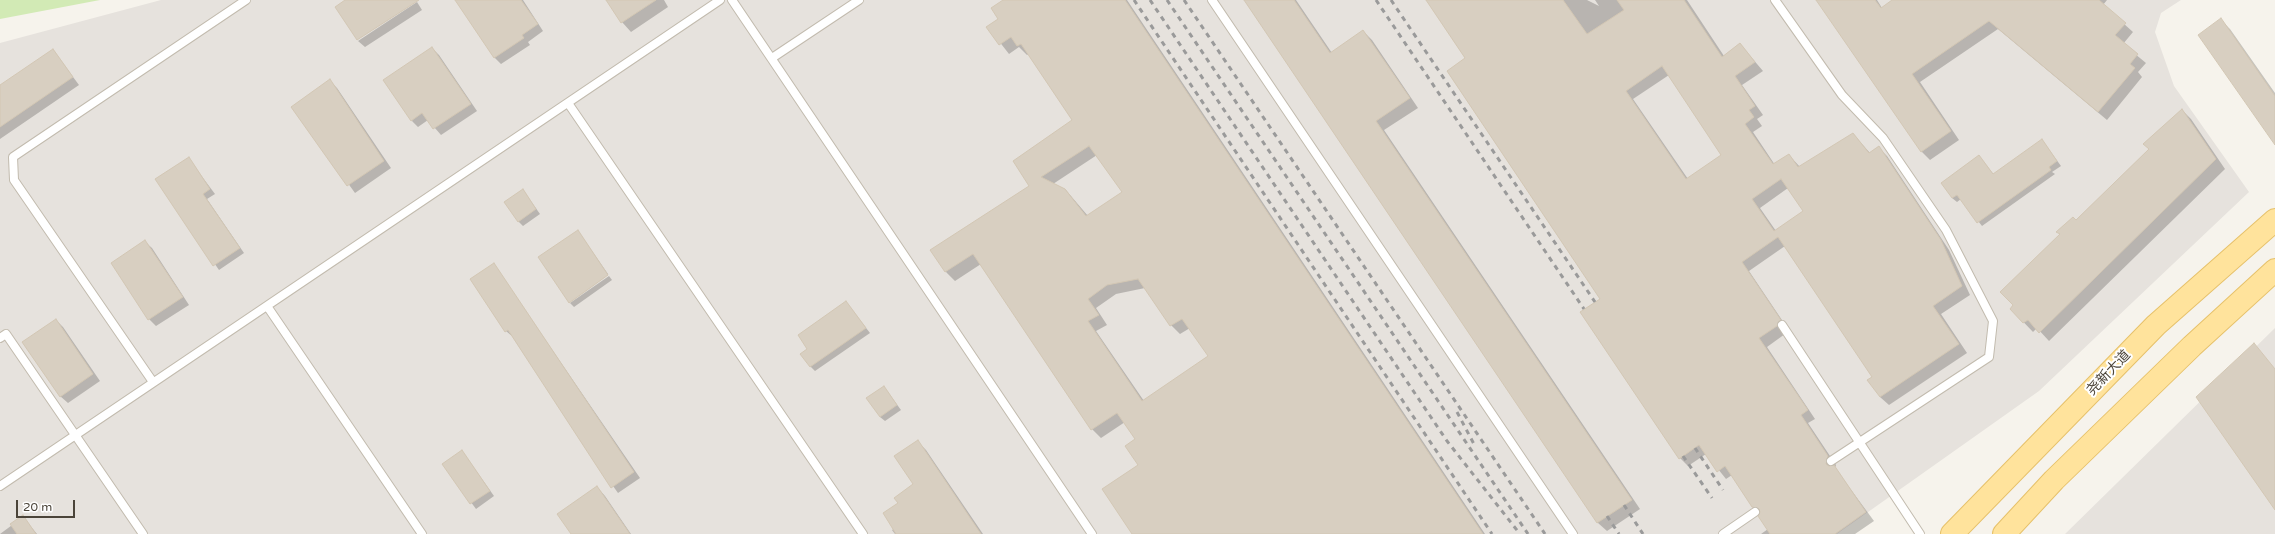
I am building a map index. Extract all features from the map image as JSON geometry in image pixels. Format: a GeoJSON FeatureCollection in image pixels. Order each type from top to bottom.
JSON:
{"type":"FeatureCollection","features":[{"type":"Feature","properties":{"kind":"main road","name":"尧新大道"},"geometry":{"type":"LineString","coordinates":[[1952,534],[2156,325],[2275,220]]}},
{"type":"Feature","properties":{"kind":"main road"},"geometry":{"type":"LineString","coordinates":[[2004,534],[2060,474],[2192,346],[2275,270]]}},
{"type":"Feature","properties":{"kind":"lane"},"geometry":{"type":"LineString","coordinates":[[153,382],[14,180],[13,157],[246,0]]}},
{"type":"Feature","properties":{"kind":"lane"},"geometry":{"type":"LineString","coordinates":[[0,486],[720,0]]}},
{"type":"Feature","properties":{"kind":"lane"},"geometry":{"type":"LineString","coordinates":[[732,0],[1092,534]]}},
{"type":"Feature","properties":{"kind":"lane"},"geometry":{"type":"LineString","coordinates":[[772,58],[859,0]]}},
{"type":"Feature","properties":{"kind":"lane"},"geometry":{"type":"LineString","coordinates":[[1212,0],[1573,534]]}},
{"type":"Feature","properties":{"kind":"lane"},"geometry":{"type":"LineString","coordinates":[[1774,0],[1842,95],[1883,138],[1946,230],[1993,321],[1989,356],[1831,461]]}},
{"type":"Feature","properties":{"kind":"lane"},"geometry":{"type":"LineString","coordinates":[[568,103],[863,534]]}},
{"type":"Feature","properties":{"kind":"lane"},"geometry":{"type":"LineString","coordinates":[[268,306],[422,534]]}},
{"type":"Feature","properties":{"kind":"lane"},"geometry":{"type":"LineString","coordinates":[[1782,325],[1920,534]]}},
{"type":"Feature","properties":{"kind":"lane"},"geometry":{"type":"LineString","coordinates":[[0,338],[6,334],[143,534]]}},
{"type":"Feature","properties":{"kind":"lane"},"geometry":{"type":"LineString","coordinates":[[1723,534],[1755,512]]}},
{"type":"Feature","properties":{"kind":"shaded area"},"geometry":{"type":"Polygon","coordinates":[[[161,0],[2181,0],[2161,13],[2155,32],[2174,86],[2249,192],[2039,391],[1837,534],[0,534],[0,43],[161,0]]]}},
{"type":"Feature","properties":{"kind":"shaded area"},"geometry":{"type":"Polygon","coordinates":[[[2275,328],[2275,534],[2065,534],[2275,328]]]}},
{"type":"Feature","properties":{"kind":"green space"},"geometry":{"type":"Polygon","coordinates":[[[0,0],[100,0],[0,19],[0,0]]]}},
{"type":"Feature","properties":{"kind":"building"},"geometry":{"type":"Polygon","coordinates":[[[345,0],[419,0],[357,40],[335,7],[345,0]]]}},
{"type":"Feature","properties":{"kind":"building"},"geometry":{"type":"Polygon","coordinates":[[[455,0],[521,0],[538,24],[522,35],[524,38],[494,58],[455,0]]]}},
{"type":"Feature","properties":{"kind":"building"},"geometry":{"type":"Polygon","coordinates":[[[606,0],[656,0],[621,23],[606,0]]]}},
{"type":"Feature","properties":{"kind":"building"},"geometry":{"type":"Polygon","coordinates":[[[1003,0],[1125,0],[1483,534],[1132,534],[1102,489],[1138,465],[1125,446],[1135,439],[1117,413],[1091,430],[973,254],[945,272],[930,250],[1029,186],[1013,161],[1072,120],[1021,44],[1017,46],[1011,37],[999,45],[986,27],[998,19],[991,8],[1003,0]],[[1089,146],[1041,177],[1065,189],[1086,216],[1122,192],[1089,146]],[[1138,279],[1107,285],[1088,299],[1099,315],[1088,321],[1142,401],[1208,356],[1182,319],[1170,326],[1138,279]]]}},
{"type":"Feature","properties":{"kind":"building"},"geometry":{"type":"Polygon","coordinates":[[[1244,0],[1294,0],[1330,53],[1363,30],[1410,98],[1376,121],[1632,500],[1597,523],[1244,0]]]}},
{"type":"Feature","properties":{"kind":"building"},"geometry":{"type":"Polygon","coordinates":[[[1426,0],[1563,0],[1587,34],[1624,10],[1617,0],[1684,0],[1722,57],[1740,43],[1755,62],[1735,76],[1755,106],[1749,110],[1754,117],[1745,124],[1773,164],[1789,154],[1798,167],[1853,133],[1869,153],[1879,146],[1941,240],[1962,286],[1933,306],[1959,344],[1880,397],[1867,380],[1872,377],[1778,237],[1742,262],[1781,320],[1777,326],[1759,338],[1808,410],[1801,415],[1828,456],[1826,464],[1829,466],[1834,465],[1866,512],[1835,534],[1770,534],[1758,516],[1760,512],[1759,509],[1752,507],[1725,466],[1717,472],[1699,445],[1679,459],[1580,312],[1600,299],[1447,71],[1465,58],[1426,0]],[[1662,66],[1626,91],[1686,179],[1721,155],[1662,66]],[[1781,179],[1752,199],[1774,231],[1803,211],[1781,179]]]}},
{"type":"Feature","properties":{"kind":"building"},"geometry":{"type":"Polygon","coordinates":[[[1816,0],[1875,0],[1881,8],[1892,0],[2099,0],[2126,23],[2115,35],[2138,54],[2130,64],[2135,68],[2098,112],[1989,21],[1912,74],[1951,131],[1921,152],[1816,0]]]}},
{"type":"Feature","properties":{"kind":"building"},"geometry":{"type":"Polygon","coordinates":[[[2221,18],[2275,96],[2275,145],[2198,35],[2221,18]]]}},
{"type":"Feature","properties":{"kind":"building"},"geometry":{"type":"Polygon","coordinates":[[[432,47],[471,104],[433,129],[422,113],[411,121],[383,80],[432,47]]]}},
{"type":"Feature","properties":{"kind":"building"},"geometry":{"type":"Polygon","coordinates":[[[53,49],[73,77],[0,127],[0,85],[53,49]]]}},
{"type":"Feature","properties":{"kind":"building"},"geometry":{"type":"Polygon","coordinates":[[[330,79],[384,161],[347,186],[291,107],[330,79]]]}},
{"type":"Feature","properties":{"kind":"building"},"geometry":{"type":"Polygon","coordinates":[[[2182,109],[2216,159],[2039,333],[2028,320],[2023,323],[2010,309],[2013,305],[2000,292],[2060,234],[2056,232],[2073,217],[2076,220],[2149,149],[2143,144],[2182,109]]]}},
{"type":"Feature","properties":{"kind":"building"},"geometry":{"type":"Polygon","coordinates":[[[2042,139],[2057,161],[2049,167],[2051,170],[1977,223],[1957,195],[1952,198],[1941,183],[1979,155],[1993,174],[2042,139]]]}},
{"type":"Feature","properties":{"kind":"building"},"geometry":{"type":"Polygon","coordinates":[[[189,157],[210,189],[203,194],[240,248],[213,266],[155,179],[189,157]]]}},
{"type":"Feature","properties":{"kind":"building"},"geometry":{"type":"Polygon","coordinates":[[[523,189],[536,209],[518,222],[504,202],[523,189]]]}},
{"type":"Feature","properties":{"kind":"building"},"geometry":{"type":"Polygon","coordinates":[[[578,230],[608,275],[569,303],[538,257],[578,230]]]}},
{"type":"Feature","properties":{"kind":"building"},"geometry":{"type":"Polygon","coordinates":[[[145,240],[183,297],[148,320],[111,263],[145,240]]]}},
{"type":"Feature","properties":{"kind":"building"},"geometry":{"type":"Polygon","coordinates":[[[494,263],[634,472],[611,488],[508,330],[505,332],[470,279],[494,263]]]}},
{"type":"Feature","properties":{"kind":"building"},"geometry":{"type":"Polygon","coordinates":[[[846,301],[866,328],[810,367],[800,354],[807,349],[798,335],[846,301]]]}},
{"type":"Feature","properties":{"kind":"building"},"geometry":{"type":"Polygon","coordinates":[[[56,319],[93,374],[60,397],[22,342],[56,319]]]}},
{"type":"Feature","properties":{"kind":"building"},"geometry":{"type":"Polygon","coordinates":[[[2254,343],[2275,369],[2275,510],[2196,397],[2254,343]]]}},
{"type":"Feature","properties":{"kind":"building"},"geometry":{"type":"Polygon","coordinates":[[[884,386],[897,405],[880,417],[866,398],[884,386]]]}},
{"type":"Feature","properties":{"kind":"building"},"geometry":{"type":"Polygon","coordinates":[[[918,440],[981,534],[896,534],[883,513],[898,503],[894,498],[913,484],[894,456],[918,440]]]}},
{"type":"Feature","properties":{"kind":"building"},"geometry":{"type":"Polygon","coordinates":[[[462,450],[490,491],[470,504],[442,464],[462,450]]]}},
{"type":"Feature","properties":{"kind":"building"},"geometry":{"type":"Polygon","coordinates":[[[597,486],[630,534],[571,534],[557,514],[597,486]]]}},
{"type":"Feature","properties":{"kind":"building"},"geometry":{"type":"Polygon","coordinates":[[[23,515],[36,534],[17,534],[10,524],[23,515]]]}},
{"type":"Feature","properties":{"kind":"railway"},"geometry":{"type":"LineString","coordinates":[[1134,0],[1492,534]]}},
{"type":"Feature","properties":{"kind":"railway"},"geometry":{"type":"LineString","coordinates":[[1150,0],[1447,441],[1520,534]]}},
{"type":"Feature","properties":{"kind":"railway"},"geometry":{"type":"LineString","coordinates":[[1167,0],[1528,534]]}},
{"type":"Feature","properties":{"kind":"railway"},"geometry":{"type":"LineString","coordinates":[[1184,0],[1545,534]]}},
{"type":"Feature","properties":{"kind":"railway"},"geometry":{"type":"LineString","coordinates":[[1376,0],[1584,309]]}},
{"type":"Feature","properties":{"kind":"railway"},"geometry":{"type":"LineString","coordinates":[[1391,0],[1595,302]]}},
{"type":"Feature","properties":{"kind":"railway"},"geometry":{"type":"LineString","coordinates":[[1457,412],[1475,446]]}},
{"type":"Feature","properties":{"kind":"railway"},"geometry":{"type":"LineString","coordinates":[[1695,448],[1723,490]]}},
{"type":"Feature","properties":{"kind":"railway"},"geometry":{"type":"LineString","coordinates":[[1683,456],[1712,498]]}},
{"type":"Feature","properties":{"kind":"railway"},"geometry":{"type":"LineString","coordinates":[[1624,505],[1643,534]]}},
{"type":"Feature","properties":{"kind":"railway"},"geometry":{"type":"LineString","coordinates":[[1607,516],[1619,534]]}}]}
